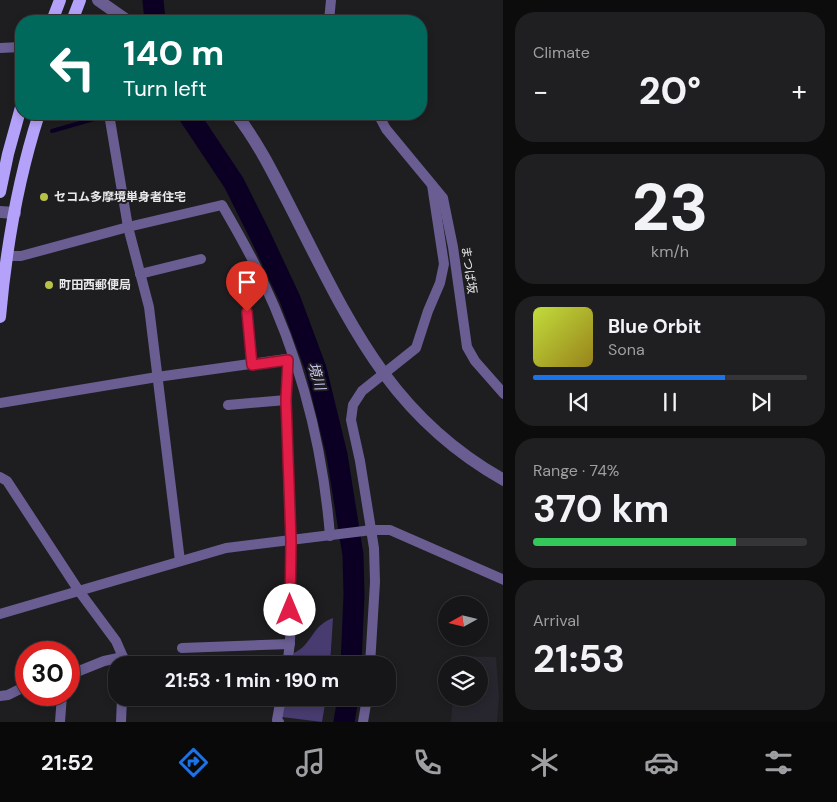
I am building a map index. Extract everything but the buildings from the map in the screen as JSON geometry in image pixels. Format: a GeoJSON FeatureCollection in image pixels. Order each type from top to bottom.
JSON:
{"type":"FeatureCollection","features":[{"type":"Feature","properties":{"kind":"main road"},"geometry":{"type":"LineString","coordinates":[[54,15],[60,0]]}},
{"type":"Feature","properties":{"kind":"main road"},"geometry":{"type":"LineString","coordinates":[[74,15],[80,0]]}},
{"type":"Feature","properties":{"kind":"main road"},"geometry":{"type":"LineString","coordinates":[[0,192],[18,120]]}},
{"type":"Feature","properties":{"kind":"main road"},"geometry":{"type":"LineString","coordinates":[[0,317],[7,256],[36,120]]}},
{"type":"Feature","properties":{"kind":"street"},"geometry":{"type":"LineString","coordinates":[[98,0],[119,15]]}},
{"type":"Feature","properties":{"kind":"street"},"geometry":{"type":"LineString","coordinates":[[330,15],[331,0]]}},
{"type":"Feature","properties":{"kind":"street"},"geometry":{"type":"LineString","coordinates":[[0,48],[15,47]]}},
{"type":"Feature","properties":{"kind":"street"},"geometry":{"type":"LineString","coordinates":[[111,120],[128,227],[148,307],[180,561]]}},
{"type":"Feature","properties":{"kind":"street"},"geometry":{"type":"LineString","coordinates":[[240,120],[268,164],[348,320],[383,374],[411,408],[431,428],[469,458],[503,480]]}},
{"type":"Feature","properties":{"kind":"street","name":"まつば坂"},"geometry":{"type":"LineString","coordinates":[[381,120],[386,129],[443,198],[453,247],[466,340],[470,354],[503,394]]}},
{"type":"Feature","properties":{"kind":"street"},"geometry":{"type":"LineString","coordinates":[[371,656],[375,582],[360,461],[351,412],[362,391],[416,348],[443,272],[439,228],[432,185]]}},
{"type":"Feature","properties":{"kind":"street"},"geometry":{"type":"LineString","coordinates":[[7,256],[21,256],[128,227],[222,205],[262,278],[291,359],[318,449],[333,535]]}},
{"type":"Feature","properties":{"kind":"street"},"geometry":{"type":"LineString","coordinates":[[0,212],[15,213]]}},
{"type":"Feature","properties":{"kind":"street"},"geometry":{"type":"LineString","coordinates":[[140,274],[201,258]]}},
{"type":"Feature","properties":{"kind":"street"},"geometry":{"type":"LineString","coordinates":[[247,312],[252,365]]}},
{"type":"Feature","properties":{"kind":"street"},"geometry":{"type":"LineString","coordinates":[[0,403],[157,377],[291,359]]}},
{"type":"Feature","properties":{"kind":"street"},"geometry":{"type":"LineString","coordinates":[[288,656],[291,541],[286,400],[291,359]]}},
{"type":"Feature","properties":{"kind":"street"},"geometry":{"type":"LineString","coordinates":[[228,405],[286,400]]}},
{"type":"Feature","properties":{"kind":"street"},"geometry":{"type":"LineString","coordinates":[[0,476],[7,481],[79,591],[116,641],[121,656]]}},
{"type":"Feature","properties":{"kind":"street"},"geometry":{"type":"LineString","coordinates":[[0,614],[226,548],[369,531],[390,530],[503,580]]}},
{"type":"Feature","properties":{"kind":"street"},"geometry":{"type":"LineString","coordinates":[[182,648],[290,644]]}},
{"type":"Feature","properties":{"kind":"street"},"geometry":{"type":"LineString","coordinates":[[80,671],[108,661]]}},
{"type":"Feature","properties":{"kind":"street"},"geometry":{"type":"LineString","coordinates":[[0,696],[15,692]]}},
{"type":"Feature","properties":{"kind":"street"},"geometry":{"type":"LineString","coordinates":[[60,722],[61,706]]}},
{"type":"Feature","properties":{"kind":"street"},"geometry":{"type":"LineString","coordinates":[[121,722],[122,706]]}},
{"type":"Feature","properties":{"kind":"street"},"geometry":{"type":"LineString","coordinates":[[279,722],[280,706]]}},
{"type":"Feature","properties":{"kind":"street"},"geometry":{"type":"LineString","coordinates":[[363,722],[366,706]]}},
{"type":"Feature","properties":{"kind":"shaded area"},"geometry":{"type":"Polygon","coordinates":[[[333,618],[331,656],[294,656],[294,653],[305,645],[316,630],[326,621],[333,618]]]}},
{"type":"Feature","properties":{"kind":"shaded area"},"geometry":{"type":"Polygon","coordinates":[[[488,657],[496,657],[499,697],[497,722],[451,722],[452,706],[488,706],[488,657]]]}},
{"type":"Feature","properties":{"kind":"shaded area"},"geometry":{"type":"Polygon","coordinates":[[[284,706],[325,706],[322,722],[282,717],[284,706]]]}},
{"type":"Feature","properties":{"kind":"waterway","name":"境川"},"geometry":{"type":"LineString","coordinates":[[153,0],[154,15]]}},
{"type":"Feature","properties":{"kind":"waterway"},"geometry":{"type":"LineString","coordinates":[[52,131],[90,120]]}},
{"type":"Feature","properties":{"kind":"waterway","name":"境川"},"geometry":{"type":"LineString","coordinates":[[192,120],[234,183],[259,233],[290,299],[316,369],[337,455],[353,555],[354,595],[351,656]]}},
{"type":"Feature","properties":{"kind":"waterway","name":"境川"},"geometry":{"type":"LineString","coordinates":[[344,722],[347,706]]}},
{"type":"Feature","properties":{"kind":"place","name":"セコム多摩境単身者住宅"},"geometry":{"type":"Point","coordinates":[44,197]}},
{"type":"Feature","properties":{"kind":"place","name":"町田西郵便局"},"geometry":{"type":"Point","coordinates":[49,285]}},
{"type":"Feature","properties":{"kind":"route"},"geometry":{"type":"LineString","coordinates":[[247,312],[252,365],[288,360],[286,400],[291,541],[290,610]]}}]}
